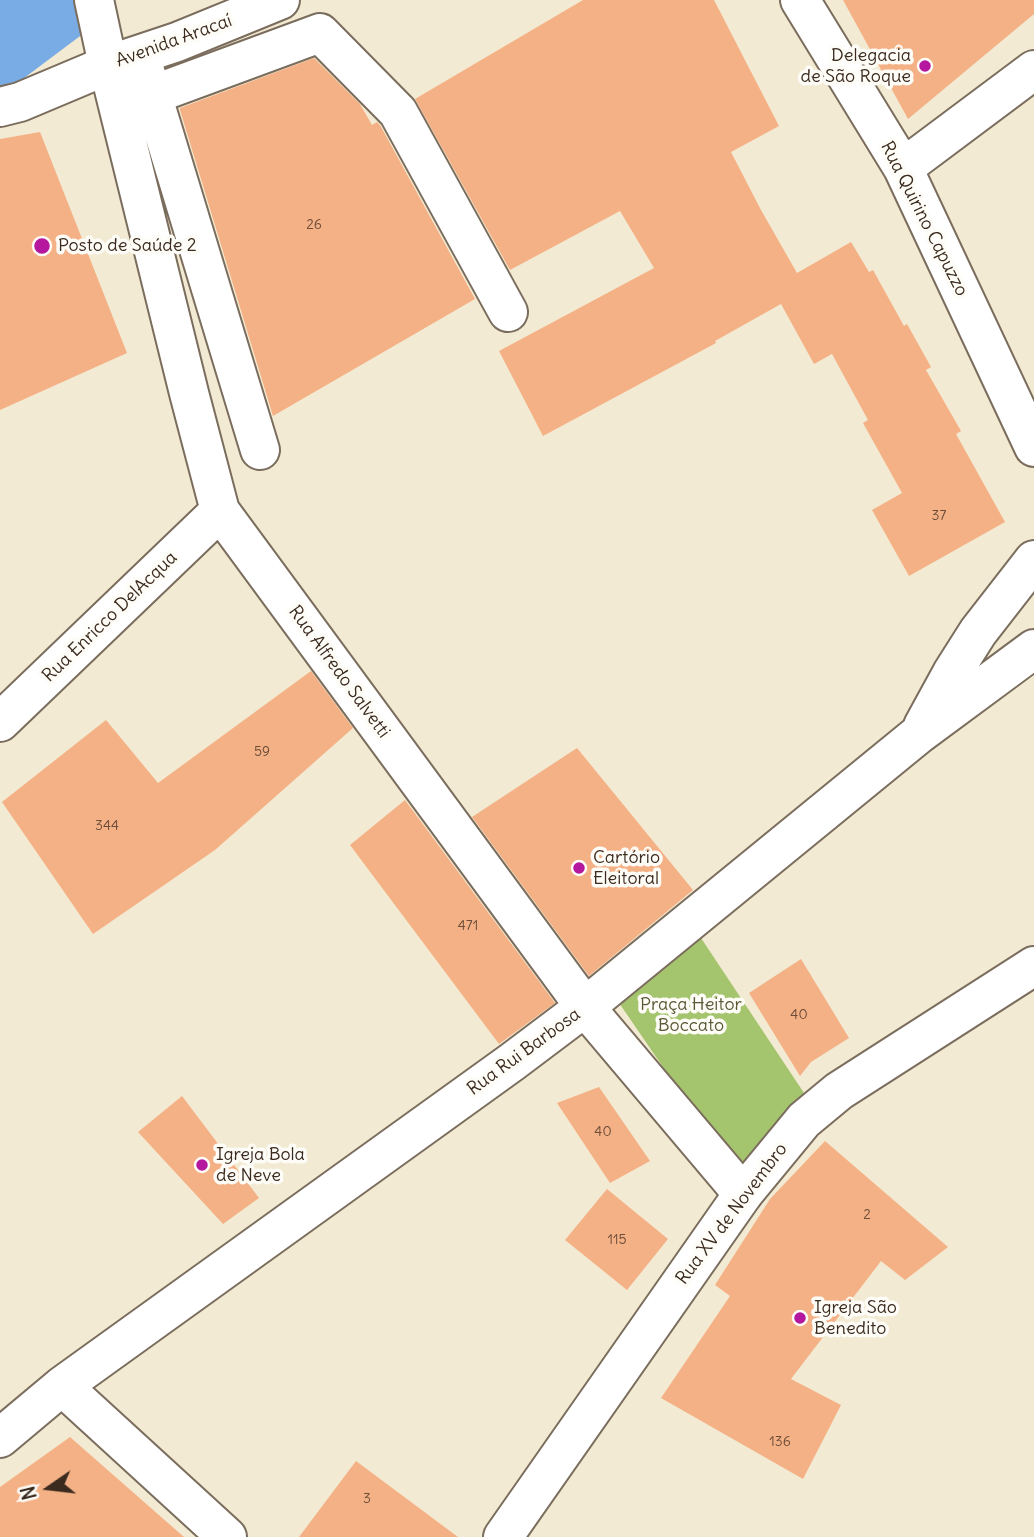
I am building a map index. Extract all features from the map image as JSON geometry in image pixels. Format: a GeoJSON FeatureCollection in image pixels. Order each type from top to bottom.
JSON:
{"type":"FeatureCollection","features":[{"type":"Feature","properties":{"kind":"street"},"geometry":{"type":"LineString","coordinates":[[94,0],[117,55],[152,95],[260,450]]}},
{"type":"Feature","properties":{"kind":"street","name":"Avenida Aracaí"},"geometry":{"type":"LineString","coordinates":[[0,107],[20,103],[117,55],[177,42],[280,0]]}},
{"type":"Feature","properties":{"kind":"street","name":"Rua Quirino Capuzzo"},"geometry":{"type":"LineString","coordinates":[[800,0],[903,168],[1034,447]]}},
{"type":"Feature","properties":{"kind":"street"},"geometry":{"type":"LineString","coordinates":[[152,95],[320,33],[398,113],[508,312]]}},
{"type":"Feature","properties":{"kind":"street","name":"Rua Alfredo Salvetti"},"geometry":{"type":"LineString","coordinates":[[117,55],[189,393],[220,511],[585,1007],[743,1194]]}},
{"type":"Feature","properties":{"kind":"street"},"geometry":{"type":"LineString","coordinates":[[903,168],[1034,70]]}},
{"type":"Feature","properties":{"kind":"street","name":"Rua Enricco DelAcqua"},"geometry":{"type":"LineString","coordinates":[[0,722],[220,511]]}},
{"type":"Feature","properties":{"kind":"street"},"geometry":{"type":"LineString","coordinates":[[919,734],[951,673],[978,632],[1034,560]]}},
{"type":"Feature","properties":{"kind":"street","name":"Rua Rui Barbosa"},"geometry":{"type":"LineString","coordinates":[[0,1438],[62,1386],[585,1007],[919,734],[1034,649]]}},
{"type":"Feature","properties":{"kind":"street","name":"Rua XV de Novembro"},"geometry":{"type":"LineString","coordinates":[[503,1537],[743,1194],[804,1120],[839,1091],[1034,966]]}},
{"type":"Feature","properties":{"kind":"street"},"geometry":{"type":"LineString","coordinates":[[62,1386],[227,1537]]}},
{"type":"Feature","properties":{"kind":"green space","name":"Praça Heitor Boccato"},"geometry":{"type":"Polygon","coordinates":[[[697,932],[812,1105],[743,1184],[615,997],[697,932]]]}},
{"type":"Feature","properties":{"kind":"building"},"geometry":{"type":"Polygon","coordinates":[[[583,0],[714,0],[779,126],[731,152],[761,210],[797,273],[851,242],[869,272],[873,270],[904,326],[907,324],[931,367],[926,370],[961,431],[956,434],[1005,522],[909,576],[872,510],[902,493],[863,423],[868,420],[832,354],[814,364],[781,304],[715,341],[716,343],[543,436],[499,351],[654,268],[620,211],[510,270],[415,99],[583,0]]]}},
{"type":"Feature","properties":{"kind":"building","name":"Delegacia de São Roque"},"geometry":{"type":"Polygon","coordinates":[[[843,0],[1034,0],[1034,14],[908,119],[843,0]]]}},
{"type":"Feature","properties":{"kind":"building"},"geometry":{"type":"Polygon","coordinates":[[[314,58],[360,104],[372,125],[377,122],[380,125],[475,299],[273,416],[180,108],[314,58]]]}},
{"type":"Feature","properties":{"kind":"building","name":"Posto de Saúde 2"},"geometry":{"type":"Polygon","coordinates":[[[40,132],[127,353],[0,410],[0,139],[40,132]]]}},
{"type":"Feature","properties":{"kind":"building"},"geometry":{"type":"Polygon","coordinates":[[[311,671],[353,728],[215,850],[93,934],[2,802],[106,720],[158,783],[311,671]]]}},
{"type":"Feature","properties":{"kind":"building","name":"Cartório Eleitoral"},"geometry":{"type":"Polygon","coordinates":[[[577,748],[693,890],[589,976],[472,817],[577,748]]]}},
{"type":"Feature","properties":{"kind":"building"},"geometry":{"type":"Polygon","coordinates":[[[405,800],[555,1003],[499,1044],[350,845],[405,800]]]}},
{"type":"Feature","properties":{"kind":"building"},"geometry":{"type":"Polygon","coordinates":[[[801,959],[849,1038],[811,1062],[800,1076],[749,993],[801,959]]]}},
{"type":"Feature","properties":{"kind":"building"},"geometry":{"type":"Polygon","coordinates":[[[599,1087],[650,1161],[610,1183],[557,1103],[599,1087]]]}},
{"type":"Feature","properties":{"kind":"building","name":"Igreja Bola de Neve"},"geometry":{"type":"Polygon","coordinates":[[[182,1096],[259,1198],[223,1224],[138,1132],[182,1096]]]}},
{"type":"Feature","properties":{"kind":"building"},"geometry":{"type":"Polygon","coordinates":[[[825,1141],[948,1247],[905,1280],[881,1261],[791,1379],[841,1405],[803,1479],[661,1398],[730,1296],[715,1285],[770,1199],[825,1141]]]}},
{"type":"Feature","properties":{"kind":"building"},"geometry":{"type":"Polygon","coordinates":[[[607,1189],[668,1239],[627,1290],[565,1240],[607,1189]]]}},
{"type":"Feature","properties":{"kind":"building"},"geometry":{"type":"Polygon","coordinates":[[[70,1437],[184,1537],[0,1537],[0,1487],[70,1437]]]}},
{"type":"Feature","properties":{"kind":"building"},"geometry":{"type":"Polygon","coordinates":[[[356,1461],[458,1537],[299,1537],[356,1461]]]}},
{"type":"Feature","properties":{"kind":"waterway"},"geometry":{"type":"LineString","coordinates":[[0,48],[64,0]]}},
{"type":"Feature","properties":{"kind":"place","name":"Delegacia de São Roque"},"geometry":{"type":"Point","coordinates":[925,66]}},
{"type":"Feature","properties":{"kind":"place","name":"Posto de Saúde 2"},"geometry":{"type":"Point","coordinates":[42,246]}},
{"type":"Feature","properties":{"kind":"place","name":"Cartório Eleitoral"},"geometry":{"type":"Point","coordinates":[579,868]}},
{"type":"Feature","properties":{"kind":"place","name":"Igreja Bola de Neve"},"geometry":{"type":"Point","coordinates":[202,1165]}},
{"type":"Feature","properties":{"kind":"place","name":"Igreja São Benedito"},"geometry":{"type":"Point","coordinates":[800,1318]}}]}
